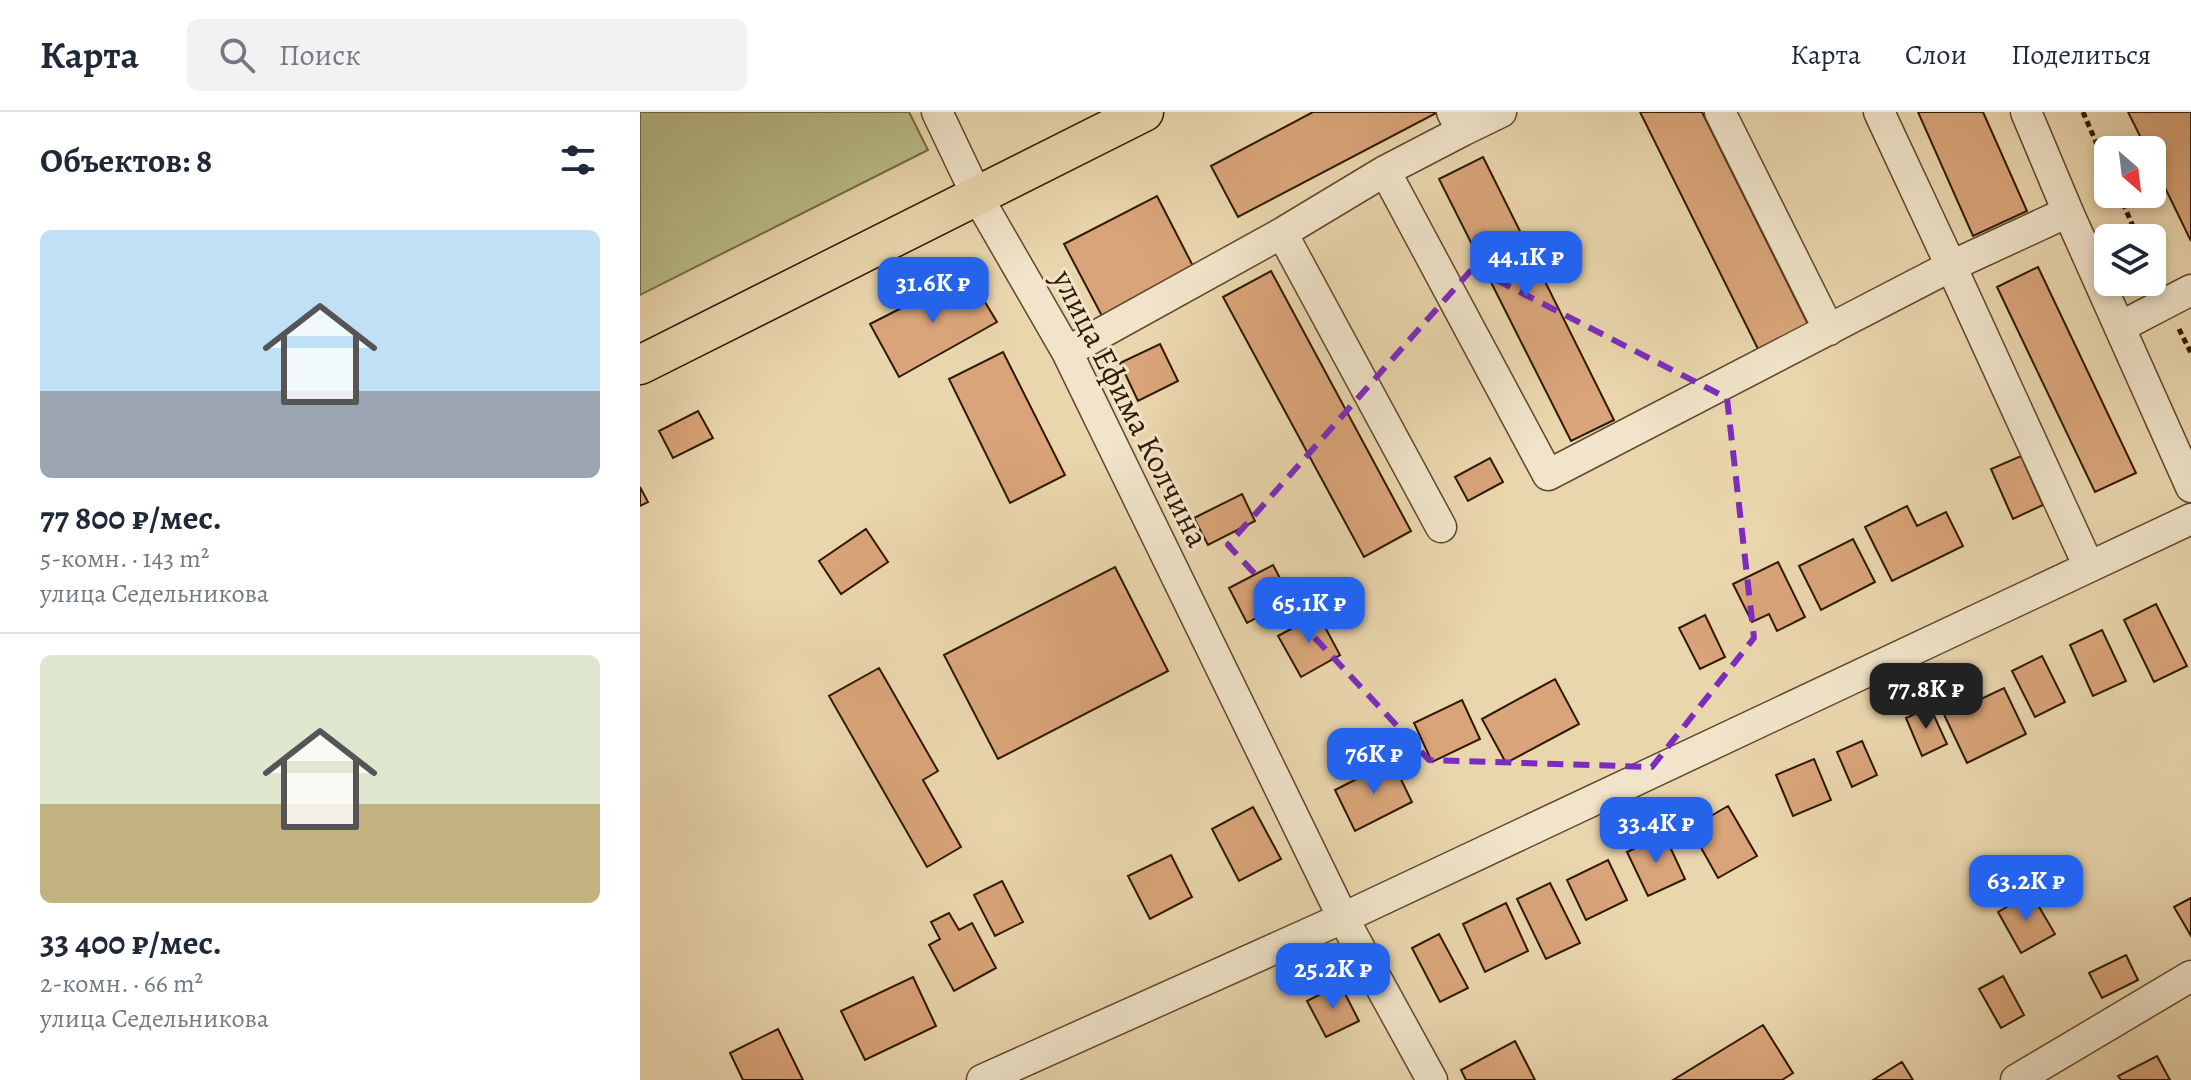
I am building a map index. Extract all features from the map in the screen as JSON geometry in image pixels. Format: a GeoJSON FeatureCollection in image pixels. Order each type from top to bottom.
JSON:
{"type":"FeatureCollection","features":[{"type":"Feature","properties":{"kind":"main road"},"geometry":{"type":"LineString","coordinates":[[640,365],[1144,112]]}},
{"type":"Feature","properties":{"kind":"street","name":"улица Ефима Колчина"},"geometry":{"type":"LineString","coordinates":[[937,112],[977,196],[1067,352],[1343,918],[1432,1080]]}},
{"type":"Feature","properties":{"kind":"street"},"geometry":{"type":"LineString","coordinates":[[1067,352],[1282,233],[1385,171],[1457,122],[1501,112]]}},
{"type":"Feature","properties":{"kind":"street"},"geometry":{"type":"LineString","coordinates":[[1720,112],[1829,330]]}},
{"type":"Feature","properties":{"kind":"street"},"geometry":{"type":"LineString","coordinates":[[1879,112],[2089,567]]}},
{"type":"Feature","properties":{"kind":"street"},"geometry":{"type":"LineString","coordinates":[[2026,112],[2191,487]]}},
{"type":"Feature","properties":{"kind":"street"},"geometry":{"type":"LineString","coordinates":[[1385,171],[1548,475],[1951,266],[2068,212]]}},
{"type":"Feature","properties":{"kind":"street"},"geometry":{"type":"LineString","coordinates":[[1282,233],[1441,527]]}},
{"type":"Feature","properties":{"kind":"street"},"geometry":{"type":"LineString","coordinates":[[2120,327],[2191,290]]}},
{"type":"Feature","properties":{"kind":"street"},"geometry":{"type":"LineString","coordinates":[[982,1080],[1343,918],[2191,519]]}},
{"type":"Feature","properties":{"kind":"street"},"geometry":{"type":"LineString","coordinates":[[2016,1080],[2191,976]]}},
{"type":"Feature","properties":{"kind":"path"},"geometry":{"type":"LineString","coordinates":[[2083,112],[2094,138]]}},
{"type":"Feature","properties":{"kind":"highlighted area"},"geometry":{"type":"Polygon","coordinates":[[[1473,268],[1727,398],[1754,638],[1652,767],[1429,760],[1228,545],[1473,268]]]}},
{"type":"Feature","properties":{"kind":"green space"},"geometry":{"type":"Polygon","coordinates":[[[640,112],[909,112],[928,150],[640,295],[640,112]]]}},
{"type":"Feature","properties":{"kind":"building"},"geometry":{"type":"Polygon","coordinates":[[[1313,112],[1438,112],[1238,217],[1211,166],[1313,112]]]}},
{"type":"Feature","properties":{"kind":"building"},"geometry":{"type":"Polygon","coordinates":[[[1640,112],[1702,112],[1809,326],[1759,351],[1640,112]]]}},
{"type":"Feature","properties":{"kind":"building"},"geometry":{"type":"Polygon","coordinates":[[[1918,112],[1983,112],[2027,211],[1973,236],[1918,112]]]}},
{"type":"Feature","properties":{"kind":"building"},"geometry":{"type":"Polygon","coordinates":[[[2128,112],[2191,112],[2191,241],[2166,190],[2166,136],[2140,136],[2128,112]]]}},
{"type":"Feature","properties":{"kind":"building"},"geometry":{"type":"Polygon","coordinates":[[[1483,157],[1614,420],[1571,441],[1439,179],[1483,157]]]}},
{"type":"Feature","properties":{"kind":"building"},"geometry":{"type":"Polygon","coordinates":[[[1157,196],[1194,268],[1102,316],[1064,244],[1157,196]]]}},
{"type":"Feature","properties":{"kind":"building"},"geometry":{"type":"Polygon","coordinates":[[[2038,267],[2136,473],[2095,492],[1997,287],[2038,267]]]}},
{"type":"Feature","properties":{"kind":"building"},"geometry":{"type":"Polygon","coordinates":[[[1271,271],[1411,531],[1364,557],[1223,297],[1271,271]]]}},
{"type":"Feature","properties":{"kind":"building"},"geometry":{"type":"Polygon","coordinates":[[[968,274],[997,322],[899,377],[870,324],[968,274]]]}},
{"type":"Feature","properties":{"kind":"building"},"geometry":{"type":"Polygon","coordinates":[[[1160,344],[1178,381],[1138,401],[1120,363],[1160,344]]]}},
{"type":"Feature","properties":{"kind":"building"},"geometry":{"type":"Polygon","coordinates":[[[1003,352],[1065,475],[1010,503],[949,379],[1003,352]]]}},
{"type":"Feature","properties":{"kind":"building"},"geometry":{"type":"Polygon","coordinates":[[[698,411],[713,438],[673,458],[659,431],[698,411]]]}},
{"type":"Feature","properties":{"kind":"building"},"geometry":{"type":"Polygon","coordinates":[[[2021,456],[2043,505],[2013,519],[1991,469],[2021,456]]]}},
{"type":"Feature","properties":{"kind":"building"},"geometry":{"type":"Polygon","coordinates":[[[1490,458],[1503,482],[1468,501],[1455,477],[1490,458]]]}},
{"type":"Feature","properties":{"kind":"building"},"geometry":{"type":"Polygon","coordinates":[[[640,487],[648,502],[640,506],[640,487]]]}},
{"type":"Feature","properties":{"kind":"building"},"geometry":{"type":"Polygon","coordinates":[[[1242,494],[1255,521],[1208,545],[1194,518],[1242,494]]]}},
{"type":"Feature","properties":{"kind":"building"},"geometry":{"type":"Polygon","coordinates":[[[1907,506],[1917,526],[1946,512],[1963,546],[1892,581],[1865,527],[1907,506]]]}},
{"type":"Feature","properties":{"kind":"building"},"geometry":{"type":"Polygon","coordinates":[[[866,529],[888,562],[841,594],[819,561],[866,529]]]}},
{"type":"Feature","properties":{"kind":"building"},"geometry":{"type":"Polygon","coordinates":[[[1853,539],[1875,582],[1821,610],[1799,566],[1853,539]]]}},
{"type":"Feature","properties":{"kind":"building"},"geometry":{"type":"Polygon","coordinates":[[[1778,562],[1805,617],[1777,631],[1769,614],[1752,622],[1733,584],[1778,562]]]}},
{"type":"Feature","properties":{"kind":"building"},"geometry":{"type":"Polygon","coordinates":[[[1273,565],[1291,599],[1247,623],[1229,588],[1273,565]]]}},
{"type":"Feature","properties":{"kind":"building"},"geometry":{"type":"Polygon","coordinates":[[[1115,567],[1168,671],[998,759],[944,655],[1115,567]]]}},
{"type":"Feature","properties":{"kind":"building"},"geometry":{"type":"Polygon","coordinates":[[[2156,604],[2187,666],[2154,682],[2124,620],[2156,604]]]}},
{"type":"Feature","properties":{"kind":"building"},"geometry":{"type":"Polygon","coordinates":[[[1318,614],[1340,655],[1301,677],[1278,636],[1318,614]]]}},
{"type":"Feature","properties":{"kind":"building"},"geometry":{"type":"Polygon","coordinates":[[[1705,615],[1725,657],[1700,669],[1679,628],[1705,615]]]}},
{"type":"Feature","properties":{"kind":"building"},"geometry":{"type":"Polygon","coordinates":[[[2102,630],[2126,681],[2093,696],[2070,645],[2102,630]]]}},
{"type":"Feature","properties":{"kind":"building"},"geometry":{"type":"Polygon","coordinates":[[[2042,656],[2065,702],[2035,717],[2012,671],[2042,656]]]}},
{"type":"Feature","properties":{"kind":"building"},"geometry":{"type":"Polygon","coordinates":[[[879,668],[938,771],[923,780],[961,847],[927,867],[829,696],[879,668]]]}},
{"type":"Feature","properties":{"kind":"building"},"geometry":{"type":"Polygon","coordinates":[[[1555,679],[1579,724],[1506,763],[1482,719],[1555,679]]]}},
{"type":"Feature","properties":{"kind":"building"},"geometry":{"type":"Polygon","coordinates":[[[1973,687],[1979,700],[2004,688],[2026,734],[1967,763],[1939,704],[1973,687]]]}},
{"type":"Feature","properties":{"kind":"building"},"geometry":{"type":"Polygon","coordinates":[[[1462,700],[1480,739],[1432,762],[1414,723],[1462,700]]]}},
{"type":"Feature","properties":{"kind":"building"},"geometry":{"type":"Polygon","coordinates":[[[1930,707],[1947,744],[1922,756],[1906,718],[1930,707]]]}},
{"type":"Feature","properties":{"kind":"building"},"geometry":{"type":"Polygon","coordinates":[[[1862,741],[1877,775],[1852,787],[1837,752],[1862,741]]]}},
{"type":"Feature","properties":{"kind":"building"},"geometry":{"type":"Polygon","coordinates":[[[1814,759],[1831,800],[1793,816],[1776,775],[1814,759]]]}},
{"type":"Feature","properties":{"kind":"building"},"geometry":{"type":"Polygon","coordinates":[[[1392,761],[1412,802],[1355,831],[1335,790],[1392,761]]]}},
{"type":"Feature","properties":{"kind":"building"},"geometry":{"type":"Polygon","coordinates":[[[1728,806],[1757,856],[1718,878],[1690,828],[1728,806]]]}},
{"type":"Feature","properties":{"kind":"building"},"geometry":{"type":"Polygon","coordinates":[[[1253,807],[1281,859],[1239,881],[1212,829],[1253,807]]]}},
{"type":"Feature","properties":{"kind":"building"},"geometry":{"type":"Polygon","coordinates":[[[1664,834],[1685,879],[1648,896],[1627,852],[1664,834]]]}},
{"type":"Feature","properties":{"kind":"building"},"geometry":{"type":"Polygon","coordinates":[[[1171,855],[1192,897],[1150,919],[1128,876],[1171,855]]]}},
{"type":"Feature","properties":{"kind":"building"},"geometry":{"type":"Polygon","coordinates":[[[1608,860],[1627,900],[1586,920],[1567,880],[1608,860]]]}},
{"type":"Feature","properties":{"kind":"building"},"geometry":{"type":"Polygon","coordinates":[[[1002,881],[1023,922],[995,936],[974,895],[1002,881]]]}},
{"type":"Feature","properties":{"kind":"building"},"geometry":{"type":"Polygon","coordinates":[[[1550,883],[1580,943],[1546,959],[1517,899],[1550,883]]]}},
{"type":"Feature","properties":{"kind":"building"},"geometry":{"type":"Polygon","coordinates":[[[2031,893],[2055,934],[2021,953],[1998,912],[2031,893]]]}},
{"type":"Feature","properties":{"kind":"building"},"geometry":{"type":"Polygon","coordinates":[[[2191,898],[2191,936],[2174,907],[2191,898]]]}},
{"type":"Feature","properties":{"kind":"building"},"geometry":{"type":"Polygon","coordinates":[[[1506,903],[1528,951],[1485,972],[1463,924],[1506,903]]]}},
{"type":"Feature","properties":{"kind":"building"},"geometry":{"type":"Polygon","coordinates":[[[949,913],[959,930],[972,923],[996,968],[954,991],[929,945],[940,939],[931,922],[949,913]]]}},
{"type":"Feature","properties":{"kind":"building"},"geometry":{"type":"Polygon","coordinates":[[[1439,934],[1468,988],[1440,1002],[1412,948],[1439,934]]]}},
{"type":"Feature","properties":{"kind":"building"},"geometry":{"type":"Polygon","coordinates":[[[2126,955],[2138,980],[2102,998],[2089,973],[2126,955]]]}},
{"type":"Feature","properties":{"kind":"building"},"geometry":{"type":"Polygon","coordinates":[[[2003,976],[2024,1015],[2001,1028],[1979,989],[2003,976]]]}},
{"type":"Feature","properties":{"kind":"building"},"geometry":{"type":"Polygon","coordinates":[[[913,977],[936,1026],[865,1060],[841,1011],[913,977]]]}},
{"type":"Feature","properties":{"kind":"building"},"geometry":{"type":"Polygon","coordinates":[[[1340,984],[1359,1021],[1326,1037],[1307,1001],[1340,984]]]}},
{"type":"Feature","properties":{"kind":"building"},"geometry":{"type":"Polygon","coordinates":[[[1763,1025],[1793,1073],[1782,1080],[1673,1080],[1763,1025]]]}},
{"type":"Feature","properties":{"kind":"building"},"geometry":{"type":"Polygon","coordinates":[[[778,1029],[803,1080],[743,1080],[730,1053],[778,1029]]]}},
{"type":"Feature","properties":{"kind":"building"},"geometry":{"type":"Polygon","coordinates":[[[1515,1041],[1535,1080],[1466,1080],[1461,1070],[1515,1041]]]}},
{"type":"Feature","properties":{"kind":"building"},"geometry":{"type":"Polygon","coordinates":[[[2157,1056],[2170,1080],[2121,1080],[2118,1076],[2157,1056]]]}},
{"type":"Feature","properties":{"kind":"building"},"geometry":{"type":"Polygon","coordinates":[[[1902,1062],[1913,1080],[1873,1080],[1902,1062]]]}}]}
